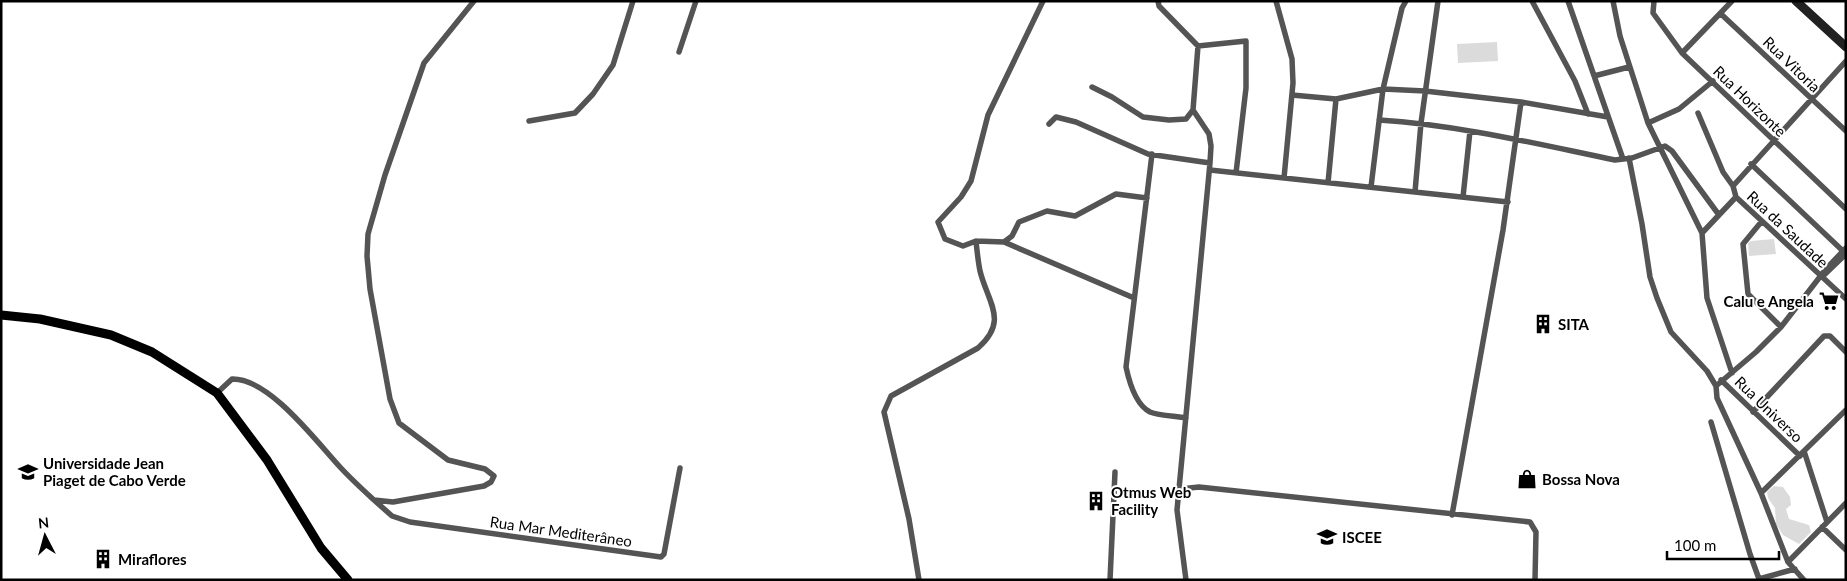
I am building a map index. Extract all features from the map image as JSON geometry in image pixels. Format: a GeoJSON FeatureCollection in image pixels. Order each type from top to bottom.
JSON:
{"type":"FeatureCollection","features":[{"type":"Feature","properties":{"kind":"main road"},"geometry":{"type":"LineString","coordinates":[[1,315],[48,321],[111,335],[152,352],[217,392],[267,460],[321,548],[348,580]]}},
{"type":"Feature","properties":{"kind":"street"},"geometry":{"type":"LineString","coordinates":[[217,392],[232,379],[242,379],[267,394],[285,408],[374,500],[393,502],[484,486],[492,482],[494,476],[485,468],[448,460],[399,423],[394,412],[389,389],[370,289],[367,256],[368,234],[385,175],[424,63],[474,1]]}},
{"type":"Feature","properties":{"kind":"street"},"geometry":{"type":"LineString","coordinates":[[530,121],[575,113],[593,94],[613,65],[633,1]]}},
{"type":"Feature","properties":{"kind":"street"},"geometry":{"type":"LineString","coordinates":[[678,52],[696,1]]}},
{"type":"Feature","properties":{"kind":"street"},"geometry":{"type":"LineString","coordinates":[[1043,1],[988,115],[971,181],[961,197],[938,222],[945,239],[963,246],[976,241],[1004,242],[1134,298]]}},
{"type":"Feature","properties":{"kind":"street"},"geometry":{"type":"LineString","coordinates":[[1158,1],[1159,6],[1198,46],[1194,110],[1209,134],[1211,146],[1177,510],[1186,580]]}},
{"type":"Feature","properties":{"kind":"street"},"geometry":{"type":"LineString","coordinates":[[1276,1],[1292,59],[1292,95],[1284,178]]}},
{"type":"Feature","properties":{"kind":"street"},"geometry":{"type":"LineString","coordinates":[[1371,187],[1383,88],[1402,8],[1406,1]]}},
{"type":"Feature","properties":{"kind":"street"},"geometry":{"type":"LineString","coordinates":[[1414,192],[1425,91],[1438,1]]}},
{"type":"Feature","properties":{"kind":"street"},"geometry":{"type":"LineString","coordinates":[[1532,1],[1574,80],[1588,114]]}},
{"type":"Feature","properties":{"kind":"street"},"geometry":{"type":"LineString","coordinates":[[1568,1],[1608,117],[1626,159],[1642,224],[1650,277],[1657,298],[1671,332],[1707,371],[1716,386],[1717,398],[1761,493],[1788,562],[1804,580]]}},
{"type":"Feature","properties":{"kind":"street"},"geometry":{"type":"LineString","coordinates":[[1613,1],[1629,67],[1648,123],[1702,233],[1707,298],[1732,373]]}},
{"type":"Feature","properties":{"kind":"street","name":"Rua Horizonte"},"geometry":{"type":"LineString","coordinates":[[1654,1],[1653,13],[1682,53],[1846,210]]}},
{"type":"Feature","properties":{"kind":"street"},"geometry":{"type":"LineString","coordinates":[[1682,53],[1732,1]]}},
{"type":"Feature","properties":{"kind":"street"},"geometry":{"type":"LineString","coordinates":[[1796,1],[1846,47]]}},
{"type":"Feature","properties":{"kind":"street","name":"Rua Vitoria"},"geometry":{"type":"LineString","coordinates":[[1721,14],[1846,131]]}},
{"type":"Feature","properties":{"kind":"street"},"geometry":{"type":"LineString","coordinates":[[1198,46],[1246,41],[1246,88],[1236,173]]}},
{"type":"Feature","properties":{"kind":"street"},"geometry":{"type":"LineString","coordinates":[[1733,186],[1773,139],[1846,60]]}},
{"type":"Feature","properties":{"kind":"street"},"geometry":{"type":"LineString","coordinates":[[1594,76],[1629,67]]}},
{"type":"Feature","properties":{"kind":"street"},"geometry":{"type":"LineString","coordinates":[[1648,123],[1679,109],[1713,81]]}},
{"type":"Feature","properties":{"kind":"street"},"geometry":{"type":"LineString","coordinates":[[1092,87],[1112,97],[1143,117],[1169,120],[1186,119],[1194,110]]}},
{"type":"Feature","properties":{"kind":"street"},"geometry":{"type":"LineString","coordinates":[[1292,95],[1336,99],[1383,88],[1521,102],[1608,117]]}},
{"type":"Feature","properties":{"kind":"street"},"geometry":{"type":"LineString","coordinates":[[1328,183],[1336,99]]}},
{"type":"Feature","properties":{"kind":"street"},"geometry":{"type":"LineString","coordinates":[[1452,515],[1508,202],[1521,102]]}},
{"type":"Feature","properties":{"kind":"street"},"geometry":{"type":"LineString","coordinates":[[1698,112],[1723,172],[1733,186],[1736,197],[1702,233]]}},
{"type":"Feature","properties":{"kind":"street"},"geometry":{"type":"LineString","coordinates":[[1049,124],[1056,117],[1076,122],[1152,154],[1210,162]]}},
{"type":"Feature","properties":{"kind":"street"},"geometry":{"type":"LineString","coordinates":[[1379,120],[1421,123],[1515,138],[1615,160],[1626,159],[1665,146],[1672,151],[1719,215]]}},
{"type":"Feature","properties":{"kind":"street"},"geometry":{"type":"LineString","coordinates":[[1463,197],[1470,131]]}},
{"type":"Feature","properties":{"kind":"street"},"geometry":{"type":"LineString","coordinates":[[1152,154],[1126,367],[1128,379],[1138,398],[1150,411],[1186,418]]}},
{"type":"Feature","properties":{"kind":"street"},"geometry":{"type":"LineString","coordinates":[[1716,386],[1781,327],[1826,270],[1845,251],[1751,164]]}},
{"type":"Feature","properties":{"kind":"street"},"geometry":{"type":"LineString","coordinates":[[1210,170],[1508,202]]}},
{"type":"Feature","properties":{"kind":"street"},"geometry":{"type":"LineString","coordinates":[[1004,242],[1012,236],[1019,222],[1047,211],[1075,216],[1116,194],[1146,198]]}},
{"type":"Feature","properties":{"kind":"street","name":"Rua da Saudade"},"geometry":{"type":"LineString","coordinates":[[1736,197],[1846,299]]}},
{"type":"Feature","properties":{"kind":"street"},"geometry":{"type":"LineString","coordinates":[[1762,221],[1742,244],[1748,294],[1781,327]]}},
{"type":"Feature","properties":{"kind":"street"},"geometry":{"type":"LineString","coordinates":[[920,580],[909,519],[884,412],[891,396],[978,348],[989,338],[994,329],[996,315],[980,271],[976,241]]}},
{"type":"Feature","properties":{"kind":"street"},"geometry":{"type":"LineString","coordinates":[[1754,412],[1824,336],[1830,336],[1846,352]]}},
{"type":"Feature","properties":{"kind":"street","name":"Rua Universo"},"geometry":{"type":"LineString","coordinates":[[1721,380],[1802,454],[1824,524],[1846,550]]}},
{"type":"Feature","properties":{"kind":"street"},"geometry":{"type":"LineString","coordinates":[[1761,493],[1846,410]]}},
{"type":"Feature","properties":{"kind":"street"},"geometry":{"type":"LineString","coordinates":[[1711,422],[1759,579],[1795,569]]}},
{"type":"Feature","properties":{"kind":"street","name":"Rua Mar Mediterâneo"},"geometry":{"type":"LineString","coordinates":[[374,500],[392,516],[410,522],[660,558],[664,554],[680,468]]}},
{"type":"Feature","properties":{"kind":"street"},"geometry":{"type":"LineString","coordinates":[[1110,580],[1115,472]]}},
{"type":"Feature","properties":{"kind":"street"},"geometry":{"type":"LineString","coordinates":[[1180,489],[1198,487],[1530,522],[1536,532],[1535,580]]}},
{"type":"Feature","properties":{"kind":"street"},"geometry":{"type":"LineString","coordinates":[[1788,562],[1846,503]]}},
{"type":"Feature","properties":{"kind":"shaded area"},"geometry":{"type":"Polygon","coordinates":[[[1497,42],[1498,61],[1458,63],[1457,44],[1497,42]]]}},
{"type":"Feature","properties":{"kind":"shaded area"},"geometry":{"type":"Polygon","coordinates":[[[1774,239],[1776,254],[1749,256],[1748,243],[1751,241],[1774,239]]]}},
{"type":"Feature","properties":{"kind":"shaded area"},"geometry":{"type":"Polygon","coordinates":[[[1774,486],[1783,487],[1790,497],[1791,505],[1786,509],[1789,519],[1809,525],[1811,532],[1799,544],[1783,535],[1776,524],[1775,508],[1768,498],[1767,492],[1774,486]]]}},
{"type":"Feature","properties":{"kind":"place","name":"Calu e Angela"},"geometry":{"type":"Point","coordinates":[1829,301]}},
{"type":"Feature","properties":{"kind":"place","name":"SITA"},"geometry":{"type":"Point","coordinates":[1543,324]}},
{"type":"Feature","properties":{"kind":"place","name":"Universidade Jean Piaget de Cabo Verde"},"geometry":{"type":"Point","coordinates":[28,472]}},
{"type":"Feature","properties":{"kind":"place","name":"Bossa Nova"},"geometry":{"type":"Point","coordinates":[1527,479]}},
{"type":"Feature","properties":{"kind":"place","name":"Otmus Web Facility"},"geometry":{"type":"Point","coordinates":[1096,501]}},
{"type":"Feature","properties":{"kind":"place","name":"ISCEE"},"geometry":{"type":"Point","coordinates":[1327,537]}},
{"type":"Feature","properties":{"kind":"place","name":"Miraflores"},"geometry":{"type":"Point","coordinates":[103,559]}}]}
